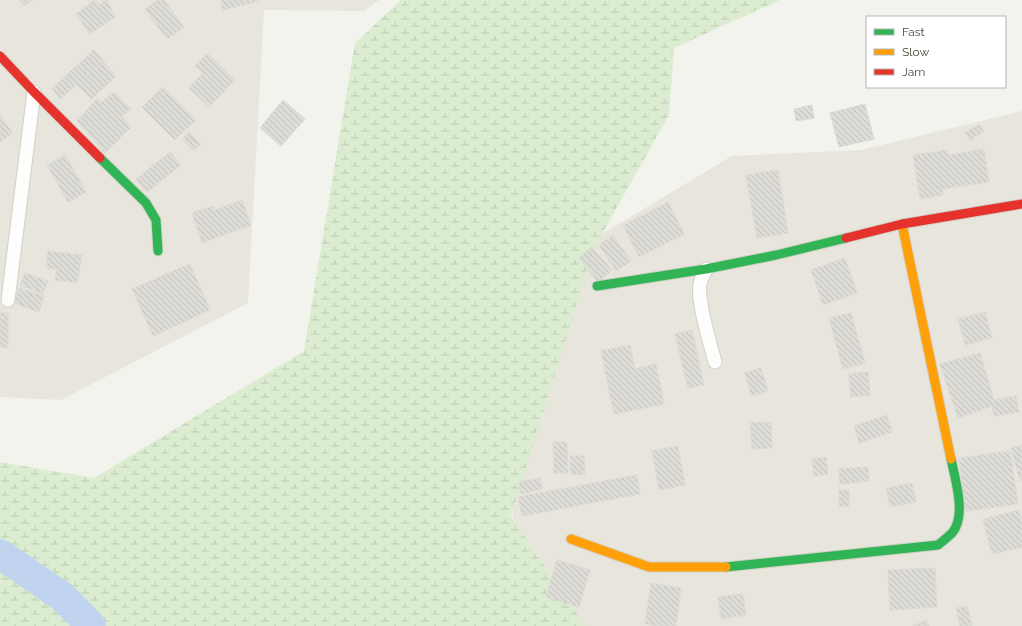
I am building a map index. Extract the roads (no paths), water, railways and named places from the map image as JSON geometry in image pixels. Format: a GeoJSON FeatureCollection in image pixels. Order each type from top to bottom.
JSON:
{"type":"FeatureCollection","features":[{"type":"Feature","properties":{"kind":"street"},"geometry":{"type":"LineString","coordinates":[[0,56],[34,92],[146,203],[156,220],[158,250]]}},
{"type":"Feature","properties":{"kind":"street"},"geometry":{"type":"LineString","coordinates":[[8,300],[34,92]]}},
{"type":"Feature","properties":{"kind":"street"},"geometry":{"type":"LineString","coordinates":[[596,286],[706,269],[902,224],[1022,204]]}},
{"type":"Feature","properties":{"kind":"street"},"geometry":{"type":"LineString","coordinates":[[571,539],[649,567],[735,567],[938,544],[954,532],[959,520],[958,492],[902,224]]}},
{"type":"Feature","properties":{"kind":"street"},"geometry":{"type":"LineString","coordinates":[[706,269],[700,284],[700,296],[706,329],[715,362]]}},
{"type":"Feature","properties":{"kind":"waterway"},"geometry":{"type":"LineString","coordinates":[[0,554],[63,597],[91,626]]}}]}
